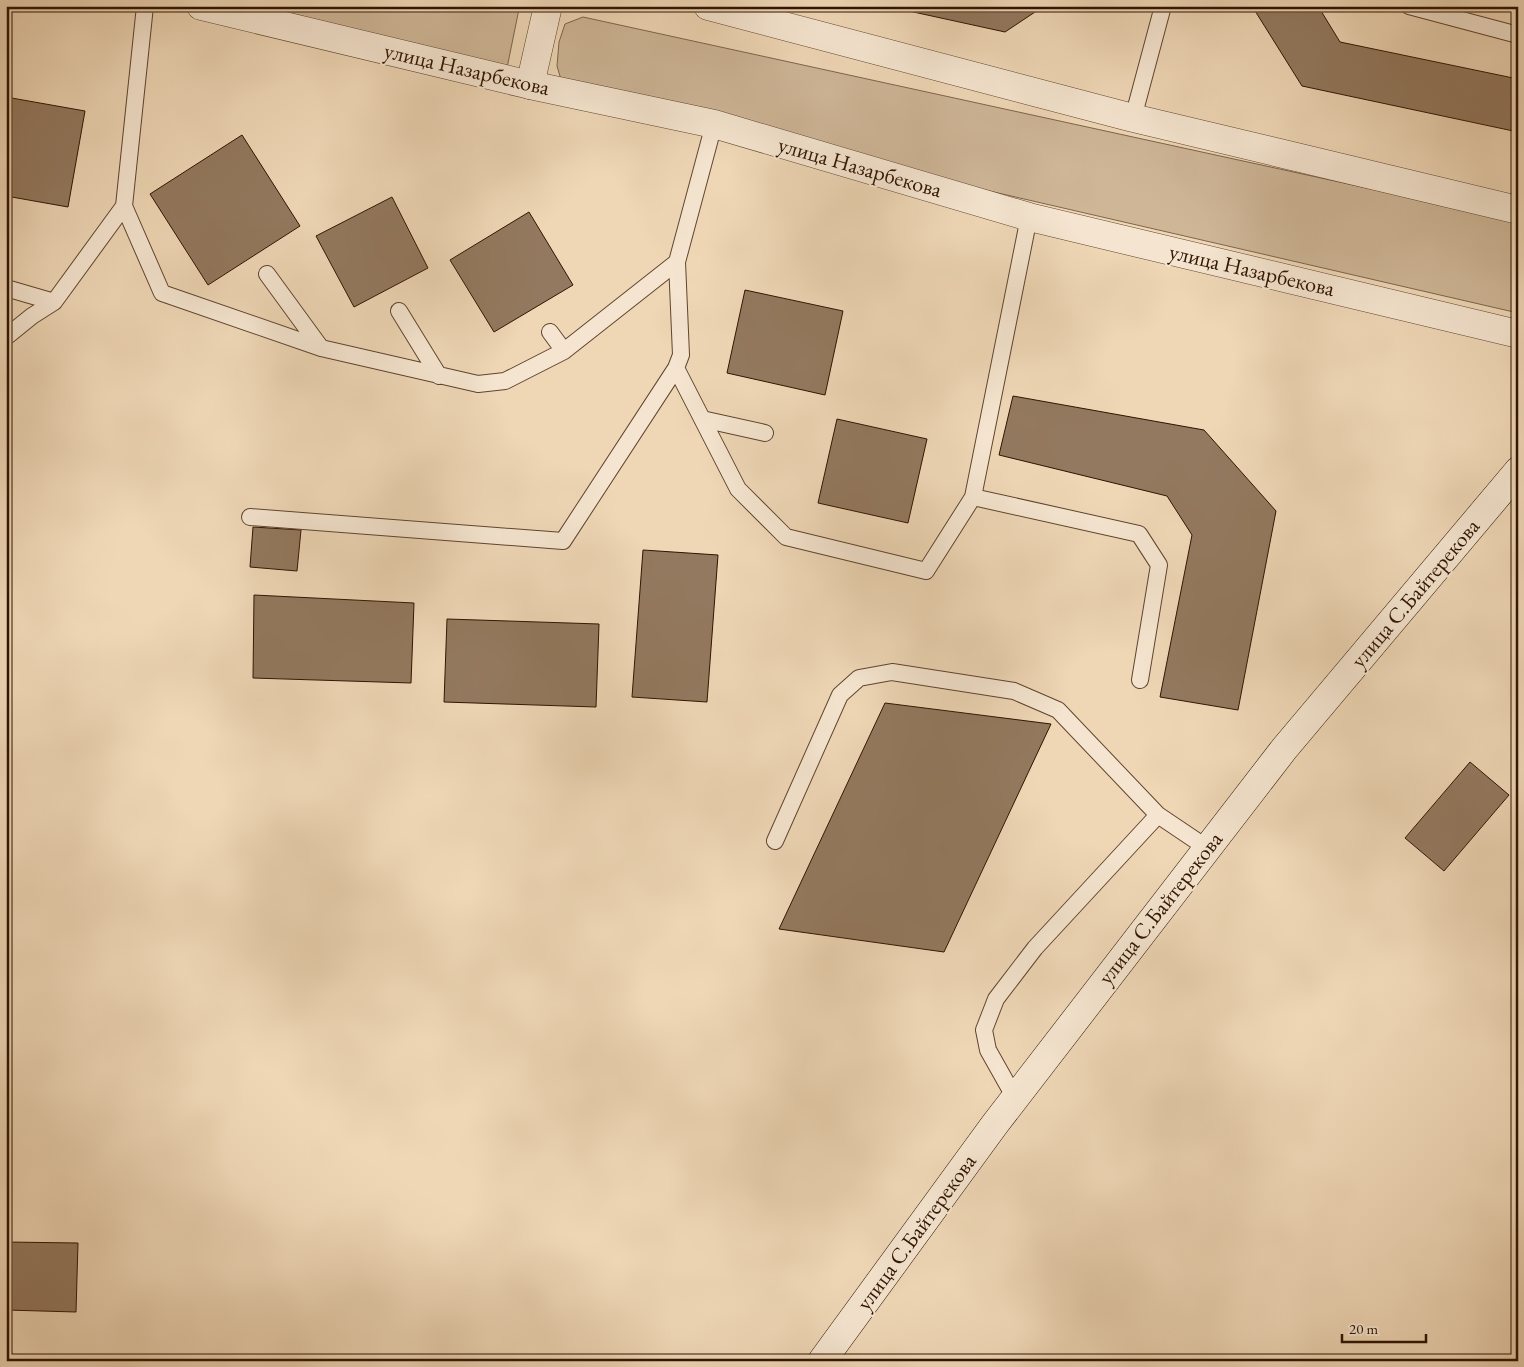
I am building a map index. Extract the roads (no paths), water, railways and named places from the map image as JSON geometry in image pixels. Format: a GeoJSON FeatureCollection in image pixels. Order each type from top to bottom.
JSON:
{"type":"FeatureCollection","features":[{"type":"Feature","properties":{"kind":"street","name":"улица Назарбекова"},"geometry":{"type":"LineString","coordinates":[[201,6],[530,84],[714,124],[1029,217],[1518,334]]}},
{"type":"Feature","properties":{"kind":"street"},"geometry":{"type":"LineString","coordinates":[[530,84],[548,6]]}},
{"type":"Feature","properties":{"kind":"street"},"geometry":{"type":"LineString","coordinates":[[708,6],[1133,118],[1518,210]]}},
{"type":"Feature","properties":{"kind":"street","name":"улица С.Байтерекова"},"geometry":{"type":"LineString","coordinates":[[822,1361],[1015,1098],[1284,749],[1518,471]]}},
{"type":"Feature","properties":{"kind":"lane"},"geometry":{"type":"LineString","coordinates":[[145,6],[124,206],[162,294],[321,348],[478,384],[505,381],[564,351],[677,262]]}},
{"type":"Feature","properties":{"kind":"lane"},"geometry":{"type":"LineString","coordinates":[[1133,118],[1163,6]]}},
{"type":"Feature","properties":{"kind":"lane"},"geometry":{"type":"LineString","coordinates":[[1409,6],[1518,35]]}},
{"type":"Feature","properties":{"kind":"lane"},"geometry":{"type":"LineString","coordinates":[[250,517],[563,541],[676,368],[681,355],[677,262],[714,124]]}},
{"type":"Feature","properties":{"kind":"lane"},"geometry":{"type":"LineString","coordinates":[[6,337],[32,316],[54,302],[124,206]]}},
{"type":"Feature","properties":{"kind":"lane"},"geometry":{"type":"LineString","coordinates":[[676,368],[738,489],[786,537],[926,571],[973,497],[1029,217]]}},
{"type":"Feature","properties":{"kind":"lane"},"geometry":{"type":"LineString","coordinates":[[266,274],[321,348]]}},
{"type":"Feature","properties":{"kind":"lane"},"geometry":{"type":"LineString","coordinates":[[6,288],[54,302]]}},
{"type":"Feature","properties":{"kind":"lane"},"geometry":{"type":"LineString","coordinates":[[399,311],[439,376]]}},
{"type":"Feature","properties":{"kind":"lane"},"geometry":{"type":"LineString","coordinates":[[550,332],[564,351]]}},
{"type":"Feature","properties":{"kind":"lane"},"geometry":{"type":"LineString","coordinates":[[702,419],[765,433]]}},
{"type":"Feature","properties":{"kind":"lane"},"geometry":{"type":"LineString","coordinates":[[973,497],[1138,534],[1159,565],[1140,680]]}},
{"type":"Feature","properties":{"kind":"lane"},"geometry":{"type":"LineString","coordinates":[[775,841],[840,695],[859,678],[892,672],[1014,691],[1058,710],[1158,815],[1207,848]]}},
{"type":"Feature","properties":{"kind":"lane"},"geometry":{"type":"LineString","coordinates":[[1015,1098],[988,1050],[984,1030],[996,999],[1035,948],[1158,815]]}}]}
